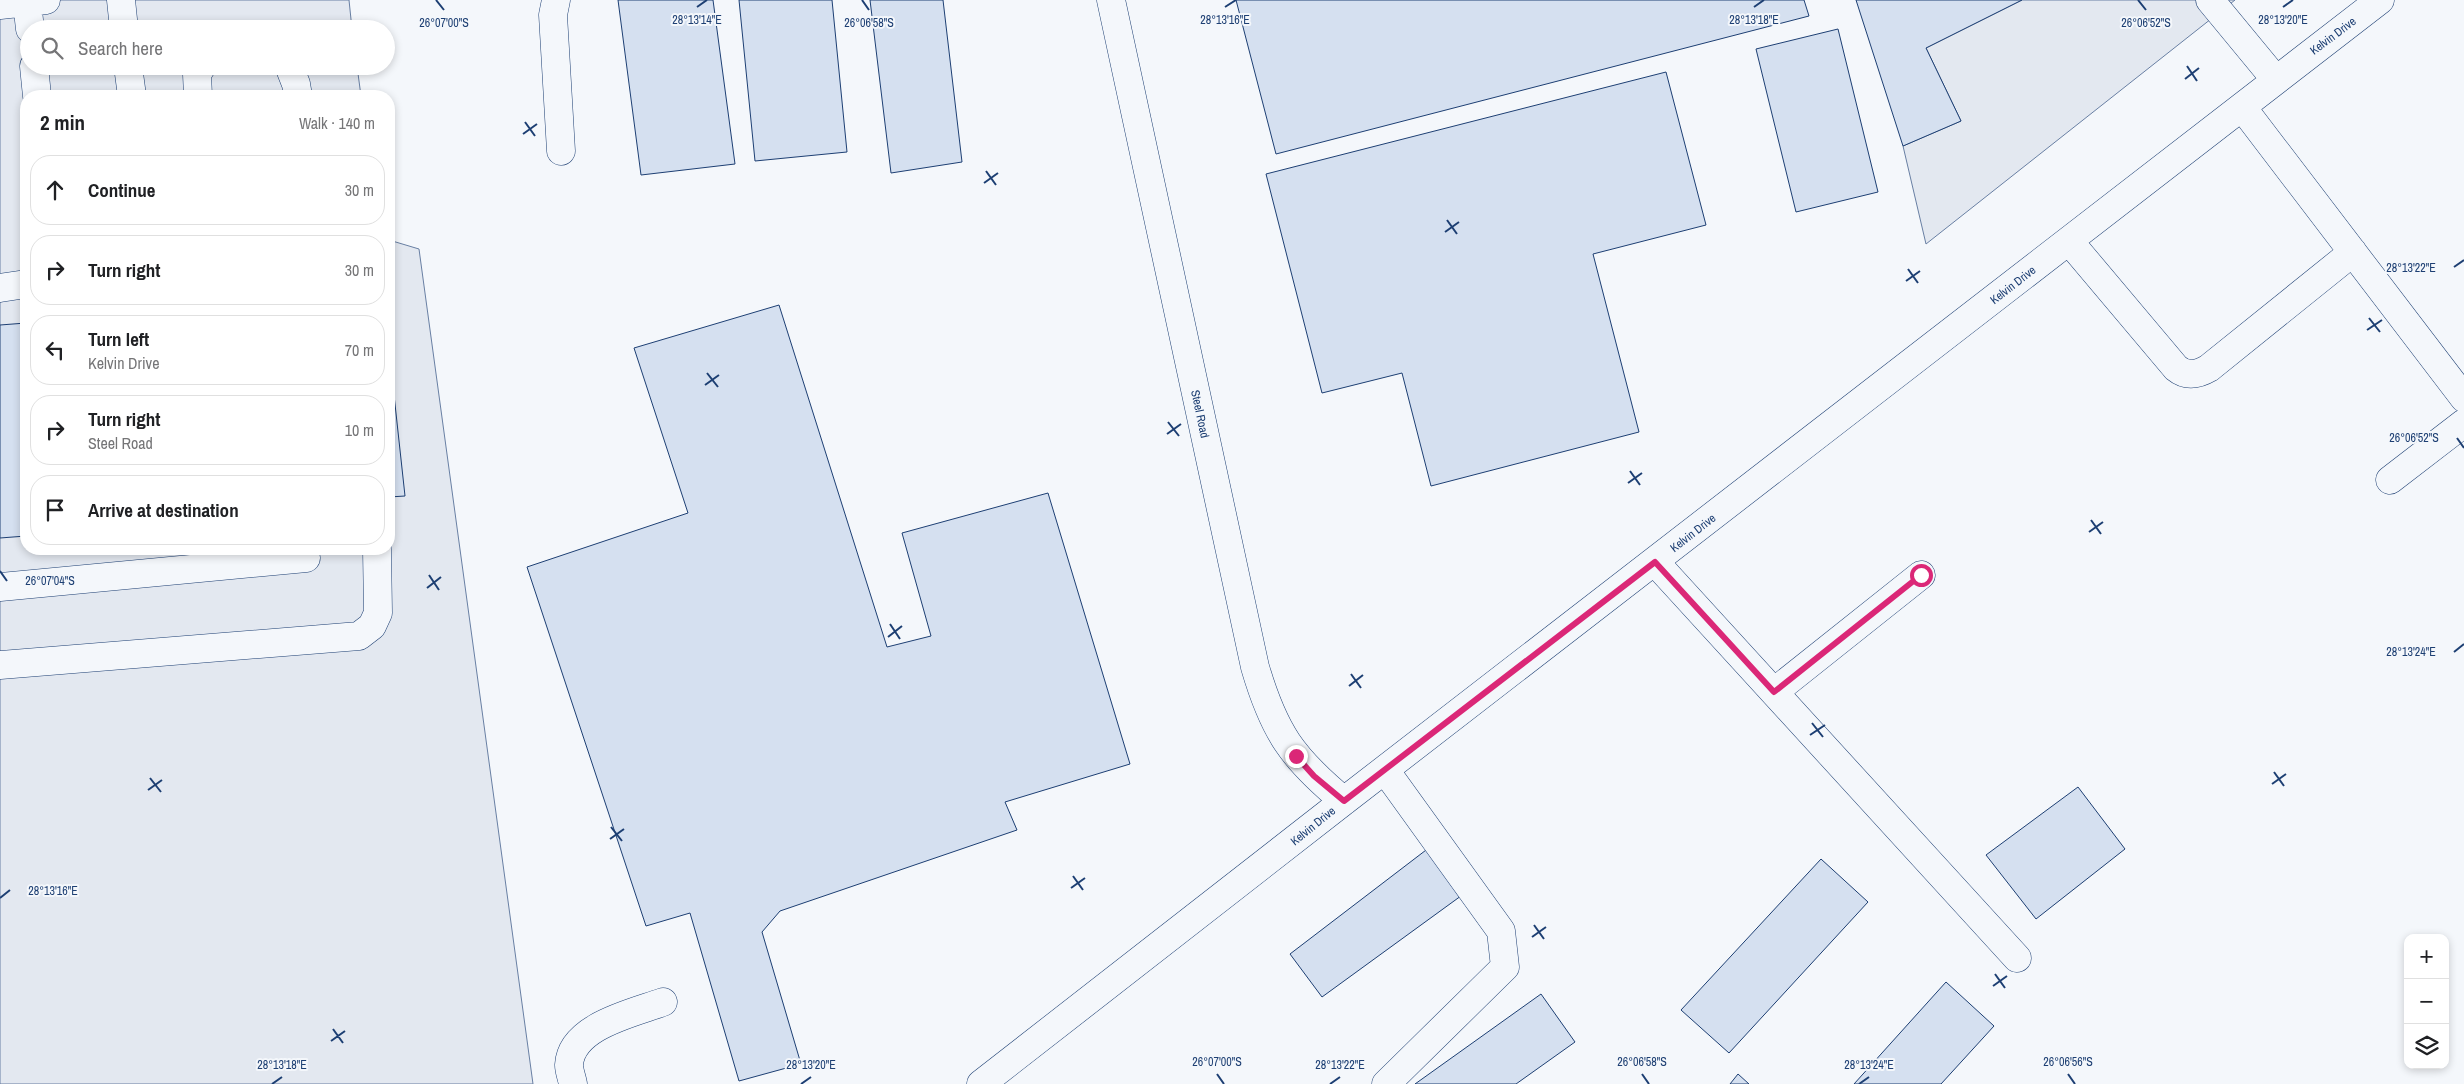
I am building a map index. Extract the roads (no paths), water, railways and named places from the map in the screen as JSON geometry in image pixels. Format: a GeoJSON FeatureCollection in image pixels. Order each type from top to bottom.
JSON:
{"type":"FeatureCollection","features":[{"type":"Feature","properties":{"kind":"street"},"geometry":{"type":"LineString","coordinates":[[121,0],[123,20]]}},
{"type":"Feature","properties":{"kind":"street"},"geometry":{"type":"LineString","coordinates":[[556,0],[552,15],[561,151]]}},
{"type":"Feature","properties":{"kind":"street","name":"Steel Road"},"geometry":{"type":"LineString","coordinates":[[1111,0],[1255,667],[1266,705],[1281,736],[1314,776],[1344,801]]}},
{"type":"Feature","properties":{"kind":"street"},"geometry":{"type":"LineString","coordinates":[[2210,0],[2276,80]]}},
{"type":"Feature","properties":{"kind":"street","name":"Kelvin Drive"},"geometry":{"type":"LineString","coordinates":[[981,1084],[2380,0]]}},
{"type":"Feature","properties":{"kind":"street"},"geometry":{"type":"LineString","coordinates":[[0,5],[36,1],[32,20]]}},
{"type":"Feature","properties":{"kind":"street"},"geometry":{"type":"LineString","coordinates":[[35,75],[36,90]]}},
{"type":"Feature","properties":{"kind":"street"},"geometry":{"type":"LineString","coordinates":[[129,75],[131,90]]}},
{"type":"Feature","properties":{"kind":"street"},"geometry":{"type":"LineString","coordinates":[[198,75],[198,90]]}},
{"type":"Feature","properties":{"kind":"street"},"geometry":{"type":"LineString","coordinates":[[292,75],[297,90]]}},
{"type":"Feature","properties":{"kind":"street"},"geometry":{"type":"LineString","coordinates":[[2242,107],[2464,398]]}},
{"type":"Feature","properties":{"kind":"street"},"geometry":{"type":"LineString","coordinates":[[2069,241],[2176,368],[2182,373],[2190,374],[2200,373],[2209,368],[2353,252]]}},
{"type":"Feature","properties":{"kind":"street"},"geometry":{"type":"LineString","coordinates":[[0,288],[20,285]]}},
{"type":"Feature","properties":{"kind":"street"},"geometry":{"type":"LineString","coordinates":[[2390,480],[2464,422]]}},
{"type":"Feature","properties":{"kind":"street"},"geometry":{"type":"LineString","coordinates":[[0,666],[360,636],[372,626],[378,613],[377,555]]}},
{"type":"Feature","properties":{"kind":"street"},"geometry":{"type":"LineString","coordinates":[[0,587],[306,558]]}},
{"type":"Feature","properties":{"kind":"street"},"geometry":{"type":"LineString","coordinates":[[1655,562],[2017,958]]}},
{"type":"Feature","properties":{"kind":"street"},"geometry":{"type":"LineString","coordinates":[[1774,692],[1921,575]]}},
{"type":"Feature","properties":{"kind":"street"},"geometry":{"type":"LineString","coordinates":[[1385,770],[1501,931],[1505,967],[1386,1084]]}},
{"type":"Feature","properties":{"kind":"street"},"geometry":{"type":"LineString","coordinates":[[573,1084],[569,1065],[574,1047],[593,1028],[663,1002]]}}]}
